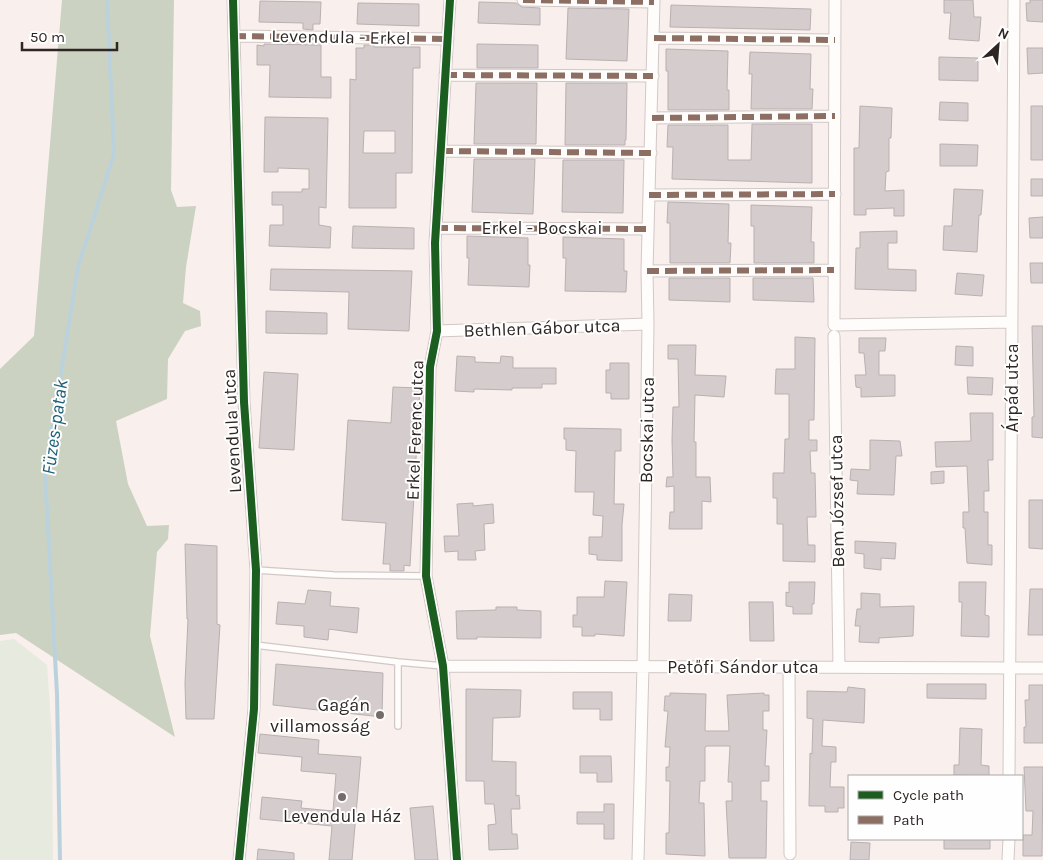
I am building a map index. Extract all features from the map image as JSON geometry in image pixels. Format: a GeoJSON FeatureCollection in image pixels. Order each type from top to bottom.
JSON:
{"type":"FeatureCollection","features":[{"type":"Feature","properties":{"kind":"street","name":"Levendula utca"},"geometry":{"type":"LineString","coordinates":[[233,0],[244,402],[256,570],[254,710],[239,860]]}},
{"type":"Feature","properties":{"kind":"street","name":"Erkel Ferenc utca"},"geometry":{"type":"LineString","coordinates":[[450,0],[436,228],[437,331],[430,367],[426,576],[443,666],[457,860]]}},
{"type":"Feature","properties":{"kind":"street"},"geometry":{"type":"LineString","coordinates":[[523,0],[654,1]]}},
{"type":"Feature","properties":{"kind":"street","name":"Bem József utca"},"geometry":{"type":"LineString","coordinates":[[835,0],[834,330],[839,667]]}},
{"type":"Feature","properties":{"kind":"street","name":"Árpád utca"},"geometry":{"type":"LineString","coordinates":[[1009,775],[1014,0]]}},
{"type":"Feature","properties":{"kind":"street","name":"Bocskai utca"},"geometry":{"type":"LineString","coordinates":[[638,860],[643,666],[648,324],[647,271],[654,1]]}},
{"type":"Feature","properties":{"kind":"street","name":"Levendula - Erkel"},"geometry":{"type":"LineString","coordinates":[[234,36],[448,39]]}},
{"type":"Feature","properties":{"kind":"street"},"geometry":{"type":"LineString","coordinates":[[654,38],[835,40]]}},
{"type":"Feature","properties":{"kind":"street"},"geometry":{"type":"LineString","coordinates":[[446,75],[653,76]]}},
{"type":"Feature","properties":{"kind":"street"},"geometry":{"type":"LineString","coordinates":[[652,118],[835,116]]}},
{"type":"Feature","properties":{"kind":"street"},"geometry":{"type":"LineString","coordinates":[[441,152],[651,153]]}},
{"type":"Feature","properties":{"kind":"street"},"geometry":{"type":"LineString","coordinates":[[649,195],[834,194]]}},
{"type":"Feature","properties":{"kind":"street","name":"Erkel - Bocskai"},"geometry":{"type":"LineString","coordinates":[[436,228],[648,228]]}},
{"type":"Feature","properties":{"kind":"street"},"geometry":{"type":"LineString","coordinates":[[647,271],[834,270]]}},
{"type":"Feature","properties":{"kind":"street"},"geometry":{"type":"LineString","coordinates":[[834,330],[1012,322]]}},
{"type":"Feature","properties":{"kind":"street","name":"Bethlen Gábor utca"},"geometry":{"type":"LineString","coordinates":[[437,331],[648,324]]}},
{"type":"Feature","properties":{"kind":"street","name":"Petőfi Sándor utca"},"geometry":{"type":"LineString","coordinates":[[443,666],[1043,668]]}},
{"type":"Feature","properties":{"kind":"street"},"geometry":{"type":"LineString","coordinates":[[789,667],[790,854]]}},
{"type":"Feature","properties":{"kind":"street"},"geometry":{"type":"LineString","coordinates":[[1008,860],[1009,840]]}},
{"type":"Feature","properties":{"kind":"lane"},"geometry":{"type":"LineString","coordinates":[[256,570],[334,575],[426,576]]}},
{"type":"Feature","properties":{"kind":"lane"},"geometry":{"type":"LineString","coordinates":[[255,645],[443,666]]}},
{"type":"Feature","properties":{"kind":"lane"},"geometry":{"type":"LineString","coordinates":[[398,662],[398,726]]}},
{"type":"Feature","properties":{"kind":"shaded area"},"geometry":{"type":"Polygon","coordinates":[[[14,639],[47,665],[52,736],[53,860],[0,860],[0,641],[14,639]]]}},
{"type":"Feature","properties":{"kind":"green space"},"geometry":{"type":"Polygon","coordinates":[[[62,0],[174,0],[171,190],[177,207],[196,206],[186,267],[183,303],[200,311],[201,326],[185,331],[168,359],[167,399],[116,421],[128,484],[147,526],[169,525],[168,539],[157,552],[150,636],[175,737],[16,633],[0,635],[0,369],[34,336],[62,0]]]}},
{"type":"Feature","properties":{"kind":"building"},"geometry":{"type":"Polygon","coordinates":[[[944,0],[973,0],[974,17],[981,17],[979,41],[949,39],[951,13],[944,13],[944,0]]]}},
{"type":"Feature","properties":{"kind":"building"},"geometry":{"type":"Polygon","coordinates":[[[1030,0],[1043,0],[1043,22],[1027,21],[1026,3],[1030,3],[1030,0]]]}},
{"type":"Feature","properties":{"kind":"building"},"geometry":{"type":"Polygon","coordinates":[[[260,1],[321,2],[320,24],[313,24],[313,30],[303,29],[303,23],[259,22],[260,1]]]}},
{"type":"Feature","properties":{"kind":"building"},"geometry":{"type":"Polygon","coordinates":[[[479,2],[516,3],[522,7],[540,8],[540,25],[478,23],[479,2]]]}},
{"type":"Feature","properties":{"kind":"building"},"geometry":{"type":"Polygon","coordinates":[[[358,3],[419,4],[419,26],[357,24],[358,3]]]}},
{"type":"Feature","properties":{"kind":"building"},"geometry":{"type":"Polygon","coordinates":[[[671,5],[811,9],[810,30],[670,27],[671,5]]]}},
{"type":"Feature","properties":{"kind":"building"},"geometry":{"type":"Polygon","coordinates":[[[568,8],[629,9],[627,61],[566,59],[568,8]]]}},
{"type":"Feature","properties":{"kind":"building"},"geometry":{"type":"Polygon","coordinates":[[[264,44],[321,45],[321,77],[331,77],[331,98],[269,97],[270,65],[257,65],[257,45],[264,46],[264,44]]]}},
{"type":"Feature","properties":{"kind":"building"},"geometry":{"type":"Polygon","coordinates":[[[477,44],[538,45],[538,68],[477,68],[477,44]]]}},
{"type":"Feature","properties":{"kind":"building"},"geometry":{"type":"Polygon","coordinates":[[[364,45],[374,45],[374,47],[420,47],[420,68],[413,68],[412,173],[396,173],[396,208],[349,208],[350,79],[356,80],[356,48],[364,48],[364,45]],[[364,131],[363,153],[395,153],[395,131],[364,131]]]}},
{"type":"Feature","properties":{"kind":"building"},"geometry":{"type":"Polygon","coordinates":[[[1027,48],[1043,48],[1043,73],[1028,74],[1027,48]]]}},
{"type":"Feature","properties":{"kind":"building"},"geometry":{"type":"Polygon","coordinates":[[[666,49],[728,51],[727,90],[729,90],[729,110],[668,110],[666,49]]]}},
{"type":"Feature","properties":{"kind":"building"},"geometry":{"type":"Polygon","coordinates":[[[750,52],[811,54],[810,89],[813,89],[812,109],[751,109],[752,74],[749,74],[750,52]]]}},
{"type":"Feature","properties":{"kind":"building"},"geometry":{"type":"Polygon","coordinates":[[[939,57],[978,58],[978,81],[939,80],[939,57]]]}},
{"type":"Feature","properties":{"kind":"building"},"geometry":{"type":"Polygon","coordinates":[[[476,83],[537,83],[536,144],[474,144],[476,83]]]}},
{"type":"Feature","properties":{"kind":"building"},"geometry":{"type":"Polygon","coordinates":[[[566,83],[627,83],[625,145],[565,145],[566,83]]]}},
{"type":"Feature","properties":{"kind":"building"},"geometry":{"type":"Polygon","coordinates":[[[940,102],[968,103],[968,121],[939,120],[940,102]]]}},
{"type":"Feature","properties":{"kind":"building"},"geometry":{"type":"Polygon","coordinates":[[[860,106],[892,108],[891,138],[889,138],[889,171],[886,172],[885,191],[904,190],[904,216],[894,216],[894,208],[866,209],[866,215],[854,215],[854,148],[859,148],[860,106]]]}},
{"type":"Feature","properties":{"kind":"building"},"geometry":{"type":"Polygon","coordinates":[[[1031,106],[1043,106],[1043,160],[1031,160],[1031,106]]]}},
{"type":"Feature","properties":{"kind":"building"},"geometry":{"type":"Polygon","coordinates":[[[265,117],[328,118],[326,208],[319,207],[319,225],[331,227],[330,248],[269,246],[270,225],[283,225],[283,205],[272,205],[272,192],[302,192],[302,189],[309,189],[309,169],[278,168],[278,172],[264,172],[265,117]]]}},
{"type":"Feature","properties":{"kind":"building"},"geometry":{"type":"Polygon","coordinates":[[[752,124],[812,124],[812,183],[672,179],[673,147],[667,147],[668,125],[728,125],[728,160],[751,160],[752,124]]]}},
{"type":"Feature","properties":{"kind":"building"},"geometry":{"type":"Polygon","coordinates":[[[940,144],[978,145],[977,166],[940,166],[940,144]]]}},
{"type":"Feature","properties":{"kind":"building"},"geometry":{"type":"Polygon","coordinates":[[[474,159],[535,159],[533,214],[472,212],[474,159]]]}},
{"type":"Feature","properties":{"kind":"building"},"geometry":{"type":"Polygon","coordinates":[[[563,160],[624,160],[623,213],[562,212],[563,160]]]}},
{"type":"Feature","properties":{"kind":"building"},"geometry":{"type":"Polygon","coordinates":[[[1031,179],[1043,179],[1043,196],[1031,196],[1031,179]]]}},
{"type":"Feature","properties":{"kind":"building"},"geometry":{"type":"Polygon","coordinates":[[[954,189],[983,190],[981,215],[979,215],[977,252],[943,250],[944,226],[952,226],[954,189]]]}},
{"type":"Feature","properties":{"kind":"building"},"geometry":{"type":"Polygon","coordinates":[[[668,202],[729,204],[728,243],[731,243],[730,263],[670,263],[670,223],[667,223],[668,202]]]}},
{"type":"Feature","properties":{"kind":"building"},"geometry":{"type":"Polygon","coordinates":[[[751,205],[812,207],[811,242],[814,242],[814,263],[754,263],[754,226],[751,226],[751,205]]]}},
{"type":"Feature","properties":{"kind":"building"},"geometry":{"type":"Polygon","coordinates":[[[1043,217],[1043,238],[1030,238],[1029,218],[1043,217]]]}},
{"type":"Feature","properties":{"kind":"building"},"geometry":{"type":"Polygon","coordinates":[[[353,226],[414,228],[414,249],[352,248],[353,226]]]}},
{"type":"Feature","properties":{"kind":"building"},"geometry":{"type":"Polygon","coordinates":[[[897,231],[897,243],[888,243],[888,269],[916,270],[916,291],[855,289],[856,248],[860,248],[860,232],[897,231]]]}},
{"type":"Feature","properties":{"kind":"building"},"geometry":{"type":"Polygon","coordinates":[[[467,236],[528,238],[529,287],[468,285],[469,258],[467,258],[467,236]]]}},
{"type":"Feature","properties":{"kind":"building"},"geometry":{"type":"Polygon","coordinates":[[[563,237],[624,239],[624,271],[627,271],[626,292],[565,291],[566,258],[563,258],[563,237]]]}},
{"type":"Feature","properties":{"kind":"building"},"geometry":{"type":"Polygon","coordinates":[[[1030,263],[1043,263],[1043,283],[1031,283],[1030,263]]]}},
{"type":"Feature","properties":{"kind":"building"},"geometry":{"type":"Polygon","coordinates":[[[271,269],[412,271],[409,331],[348,329],[349,292],[270,290],[271,269]]]}},
{"type":"Feature","properties":{"kind":"building"},"geometry":{"type":"Polygon","coordinates":[[[957,273],[984,275],[982,296],[955,294],[957,273]]]}},
{"type":"Feature","properties":{"kind":"building"},"geometry":{"type":"Polygon","coordinates":[[[669,278],[730,278],[730,302],[669,300],[669,278]]]}},
{"type":"Feature","properties":{"kind":"building"},"geometry":{"type":"Polygon","coordinates":[[[753,278],[813,278],[814,302],[753,300],[753,278]]]}},
{"type":"Feature","properties":{"kind":"building"},"geometry":{"type":"Polygon","coordinates":[[[266,311],[327,313],[327,334],[266,333],[266,311]]]}},
{"type":"Feature","properties":{"kind":"building"},"geometry":{"type":"Polygon","coordinates":[[[1032,326],[1043,326],[1043,438],[1032,437],[1032,417],[1034,417],[1032,326]]]}},
{"type":"Feature","properties":{"kind":"building"},"geometry":{"type":"Polygon","coordinates":[[[795,337],[815,338],[814,420],[809,420],[809,440],[817,440],[817,451],[810,451],[811,473],[815,473],[816,517],[807,517],[808,545],[815,545],[815,562],[783,561],[783,524],[777,524],[777,498],[773,498],[773,473],[784,473],[785,439],[789,439],[789,394],[775,394],[776,369],[795,369],[795,337]]]}},
{"type":"Feature","properties":{"kind":"building"},"geometry":{"type":"Polygon","coordinates":[[[859,338],[886,338],[885,351],[879,351],[879,375],[895,375],[895,396],[861,397],[861,388],[856,387],[855,375],[866,375],[864,353],[859,353],[859,338]]]}},
{"type":"Feature","properties":{"kind":"building"},"geometry":{"type":"Polygon","coordinates":[[[668,345],[696,345],[695,375],[726,376],[724,397],[695,395],[694,442],[696,442],[696,477],[710,477],[711,502],[702,501],[702,529],[669,529],[670,512],[674,512],[674,486],[666,487],[667,477],[673,477],[673,407],[679,407],[678,359],[668,359],[668,345]]]}},
{"type":"Feature","properties":{"kind":"building"},"geometry":{"type":"Polygon","coordinates":[[[956,346],[973,347],[973,366],[955,365],[956,346]]]}},
{"type":"Feature","properties":{"kind":"building"},"geometry":{"type":"Polygon","coordinates":[[[457,356],[475,357],[475,362],[500,363],[501,356],[513,357],[513,368],[556,368],[556,384],[542,384],[542,388],[512,388],[512,390],[474,389],[474,392],[455,391],[457,356]]]}},
{"type":"Feature","properties":{"kind":"building"},"geometry":{"type":"Polygon","coordinates":[[[610,363],[629,363],[629,399],[611,399],[611,393],[606,393],[606,370],[610,370],[610,363]]]}},
{"type":"Feature","properties":{"kind":"building"},"geometry":{"type":"Polygon","coordinates":[[[264,372],[298,374],[294,450],[259,448],[264,372]]]}},
{"type":"Feature","properties":{"kind":"building"},"geometry":{"type":"Polygon","coordinates":[[[967,377],[993,378],[992,395],[968,394],[967,377]]]}},
{"type":"Feature","properties":{"kind":"building"},"geometry":{"type":"Polygon","coordinates":[[[393,387],[420,388],[410,566],[404,565],[404,571],[390,571],[390,564],[383,564],[386,523],[342,520],[348,420],[391,423],[393,387]]]}},
{"type":"Feature","properties":{"kind":"building"},"geometry":{"type":"Polygon","coordinates":[[[970,413],[993,413],[993,460],[988,460],[989,491],[984,491],[984,512],[988,512],[988,545],[992,545],[992,565],[967,563],[963,512],[969,512],[967,466],[936,467],[935,442],[971,441],[970,413]]]}},
{"type":"Feature","properties":{"kind":"building"},"geometry":{"type":"Polygon","coordinates":[[[564,428],[621,429],[621,451],[615,451],[614,504],[624,504],[622,561],[597,560],[597,555],[589,554],[589,537],[602,537],[603,516],[593,515],[594,492],[575,492],[576,451],[566,450],[564,428]]]}},
{"type":"Feature","properties":{"kind":"building"},"geometry":{"type":"Polygon","coordinates":[[[870,440],[900,441],[902,456],[896,456],[894,495],[857,494],[858,481],[850,480],[851,469],[870,470],[870,440]]]}},
{"type":"Feature","properties":{"kind":"building"},"geometry":{"type":"Polygon","coordinates":[[[944,471],[944,483],[931,484],[931,472],[944,471]]]}},
{"type":"Feature","properties":{"kind":"building"},"geometry":{"type":"Polygon","coordinates":[[[1029,500],[1043,500],[1043,549],[1029,548],[1029,500]]]}},
{"type":"Feature","properties":{"kind":"building"},"geometry":{"type":"Polygon","coordinates":[[[473,503],[473,506],[493,504],[494,523],[484,524],[485,550],[475,551],[476,560],[458,560],[458,551],[445,552],[444,536],[459,536],[457,504],[473,503]]]}},
{"type":"Feature","properties":{"kind":"building"},"geometry":{"type":"Polygon","coordinates":[[[855,541],[896,543],[895,559],[881,558],[881,570],[864,568],[864,554],[855,553],[855,541]]]}},
{"type":"Feature","properties":{"kind":"building"},"geometry":{"type":"Polygon","coordinates":[[[185,544],[217,546],[217,624],[220,625],[214,719],[186,719],[185,683],[188,619],[185,544]]]}},
{"type":"Feature","properties":{"kind":"building"},"geometry":{"type":"Polygon","coordinates":[[[605,581],[627,582],[624,636],[595,634],[595,636],[582,636],[582,627],[573,627],[573,615],[577,615],[577,597],[604,597],[605,581]]]}},
{"type":"Feature","properties":{"kind":"building"},"geometry":{"type":"Polygon","coordinates":[[[789,582],[815,582],[812,614],[793,614],[793,607],[786,606],[786,592],[789,593],[789,582]]]}},
{"type":"Feature","properties":{"kind":"building"},"geometry":{"type":"Polygon","coordinates":[[[959,582],[986,582],[985,615],[989,616],[989,637],[961,636],[962,602],[959,602],[959,582]]]}},
{"type":"Feature","properties":{"kind":"building"},"geometry":{"type":"Polygon","coordinates":[[[1030,589],[1043,589],[1043,635],[1028,635],[1030,589]]]}},
{"type":"Feature","properties":{"kind":"building"},"geometry":{"type":"Polygon","coordinates":[[[308,590],[331,592],[330,606],[359,608],[357,633],[329,629],[328,640],[304,637],[304,626],[276,624],[278,602],[305,604],[308,590]]]}},
{"type":"Feature","properties":{"kind":"building"},"geometry":{"type":"Polygon","coordinates":[[[861,593],[880,594],[880,607],[914,606],[913,636],[879,638],[879,643],[859,642],[860,626],[855,626],[857,609],[861,609],[861,593]]]}},
{"type":"Feature","properties":{"kind":"building"},"geometry":{"type":"Polygon","coordinates":[[[669,594],[692,595],[691,621],[668,621],[669,594]]]}},
{"type":"Feature","properties":{"kind":"building"},"geometry":{"type":"Polygon","coordinates":[[[749,602],[773,602],[774,641],[750,641],[749,602]]]}},
{"type":"Feature","properties":{"kind":"building"},"geometry":{"type":"Polygon","coordinates":[[[496,607],[517,607],[517,610],[541,611],[541,638],[477,637],[477,639],[457,639],[456,611],[496,610],[496,607]]]}},
{"type":"Feature","properties":{"kind":"building"},"geometry":{"type":"Polygon","coordinates":[[[276,664],[383,673],[382,717],[273,705],[276,664]]]}},
{"type":"Feature","properties":{"kind":"building"},"geometry":{"type":"Polygon","coordinates":[[[927,684],[986,684],[986,699],[927,698],[927,684]]]}},
{"type":"Feature","properties":{"kind":"building"},"geometry":{"type":"Polygon","coordinates":[[[1029,685],[1043,685],[1043,743],[1024,743],[1024,727],[1026,727],[1025,700],[1029,700],[1029,685]]]}},
{"type":"Feature","properties":{"kind":"building"},"geometry":{"type":"Polygon","coordinates":[[[848,687],[865,689],[864,723],[823,720],[822,746],[836,747],[836,762],[831,762],[830,787],[844,787],[844,808],[838,808],[838,812],[825,812],[825,806],[809,806],[813,719],[807,718],[807,691],[847,692],[848,687]]]}},
{"type":"Feature","properties":{"kind":"building"},"geometry":{"type":"Polygon","coordinates":[[[466,689],[521,690],[520,717],[493,718],[492,761],[516,762],[516,796],[519,795],[520,809],[511,809],[512,834],[517,834],[518,849],[489,850],[488,825],[496,824],[494,804],[485,804],[484,781],[466,781],[466,689]]]}},
{"type":"Feature","properties":{"kind":"building"},"geometry":{"type":"Polygon","coordinates":[[[573,692],[612,692],[612,720],[600,720],[600,709],[573,709],[573,692]]]}},
{"type":"Feature","properties":{"kind":"building"},"geometry":{"type":"Polygon","coordinates":[[[670,693],[706,694],[705,731],[729,731],[727,695],[764,693],[764,695],[769,695],[769,711],[763,711],[763,730],[767,730],[765,766],[769,766],[769,781],[761,781],[761,801],[767,801],[766,858],[729,858],[726,801],[732,801],[732,782],[728,782],[730,746],[705,747],[705,781],[700,781],[699,803],[704,803],[705,856],[666,854],[666,833],[669,833],[670,781],[666,781],[666,767],[669,767],[670,747],[665,747],[668,711],[664,711],[665,696],[670,696],[670,693]]]}},
{"type":"Feature","properties":{"kind":"building"},"geometry":{"type":"Polygon","coordinates":[[[960,728],[982,729],[981,765],[989,766],[989,775],[954,775],[954,765],[959,765],[960,728]]]}},
{"type":"Feature","properties":{"kind":"building","name":"Levendula Ház"},"geometry":{"type":"Polygon","coordinates":[[[260,734],[319,740],[318,754],[361,757],[352,860],[329,860],[332,826],[260,819],[262,797],[302,801],[301,808],[333,811],[336,774],[301,771],[302,757],[258,753],[260,734]]]}},
{"type":"Feature","properties":{"kind":"building"},"geometry":{"type":"Polygon","coordinates":[[[580,756],[611,756],[612,782],[597,782],[597,773],[580,773],[580,756]]]}},
{"type":"Feature","properties":{"kind":"building"},"geometry":{"type":"Polygon","coordinates":[[[1024,767],[1043,767],[1042,856],[1023,856],[1023,835],[1032,835],[1033,811],[1026,811],[1024,767]]]}},
{"type":"Feature","properties":{"kind":"building"},"geometry":{"type":"Polygon","coordinates":[[[604,804],[614,804],[614,839],[604,839],[604,824],[577,824],[577,812],[604,812],[604,804]]]}},
{"type":"Feature","properties":{"kind":"building"},"geometry":{"type":"Polygon","coordinates":[[[433,806],[438,860],[415,860],[410,808],[433,806]]]}},
{"type":"Feature","properties":{"kind":"building"},"geometry":{"type":"Polygon","coordinates":[[[944,840],[990,840],[990,849],[944,849],[944,840]]]}},
{"type":"Feature","properties":{"kind":"building"},"geometry":{"type":"Polygon","coordinates":[[[851,842],[870,843],[869,860],[850,860],[851,842]]]}},
{"type":"Feature","properties":{"kind":"building"},"geometry":{"type":"Polygon","coordinates":[[[258,849],[294,853],[294,860],[257,860],[258,849]]]}},
{"type":"Feature","properties":{"kind":"waterway","name":"Füzes-patak"},"geometry":{"type":"LineString","coordinates":[[60,860],[57,694],[45,473],[78,267],[114,154],[107,0]]}},
{"type":"Feature","properties":{"kind":"marked path"},"geometry":{"type":"LineString","coordinates":[[523,0],[654,2]]}},
{"type":"Feature","properties":{"kind":"marked path"},"geometry":{"type":"LineString","coordinates":[[234,36],[448,39]]}},
{"type":"Feature","properties":{"kind":"marked path"},"geometry":{"type":"LineString","coordinates":[[654,38],[835,40]]}},
{"type":"Feature","properties":{"kind":"marked path"},"geometry":{"type":"LineString","coordinates":[[445,75],[653,76]]}},
{"type":"Feature","properties":{"kind":"marked path"},"geometry":{"type":"LineString","coordinates":[[652,118],[835,116]]}},
{"type":"Feature","properties":{"kind":"marked path"},"geometry":{"type":"LineString","coordinates":[[441,151],[651,153]]}},
{"type":"Feature","properties":{"kind":"marked path"},"geometry":{"type":"LineString","coordinates":[[649,195],[835,194]]}},
{"type":"Feature","properties":{"kind":"marked path"},"geometry":{"type":"LineString","coordinates":[[436,228],[648,229]]}},
{"type":"Feature","properties":{"kind":"marked path"},"geometry":{"type":"LineString","coordinates":[[647,271],[834,270]]}},
{"type":"Feature","properties":{"kind":"cycle path"},"geometry":{"type":"LineString","coordinates":[[233,0],[244,402],[256,570],[254,709],[239,860]]}},
{"type":"Feature","properties":{"kind":"cycle path"},"geometry":{"type":"LineString","coordinates":[[450,0],[435,243],[437,331],[430,367],[426,576],[443,666],[457,860]]}},
{"type":"Feature","properties":{"kind":"place","name":"Gagán villamosság"},"geometry":{"type":"Point","coordinates":[380,715]}},
{"type":"Feature","properties":{"kind":"place","name":"Levendula Ház"},"geometry":{"type":"Point","coordinates":[342,797]}}]}
